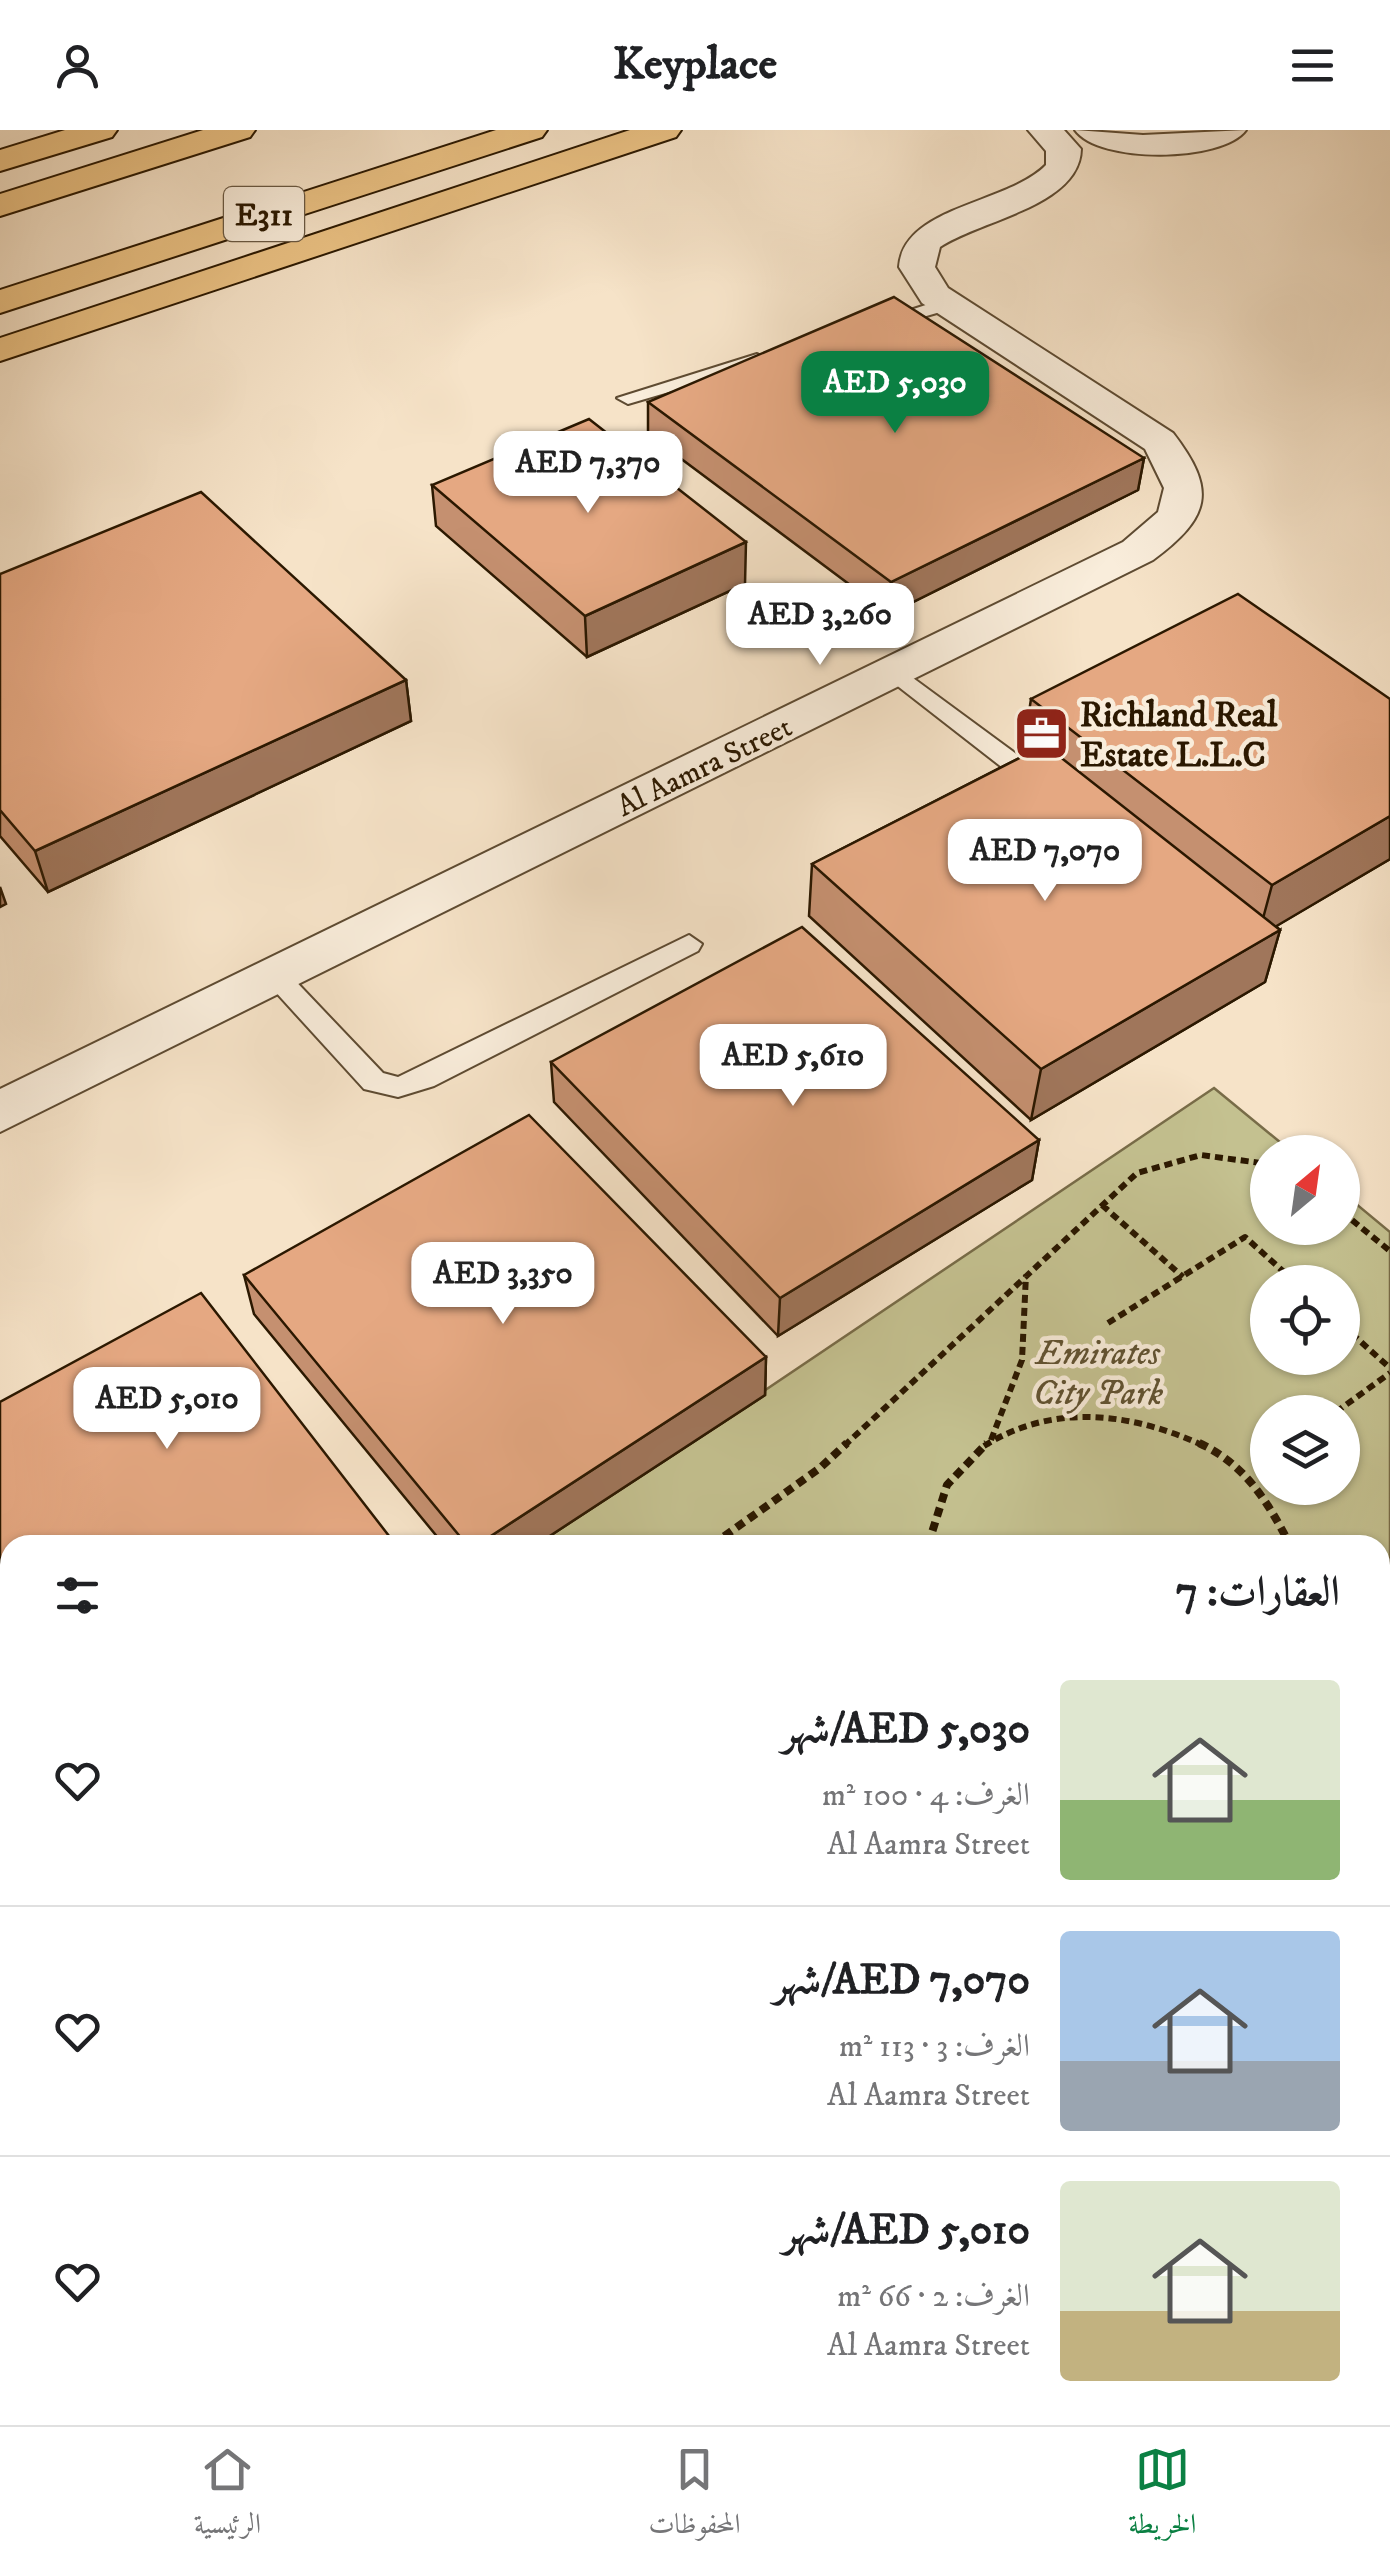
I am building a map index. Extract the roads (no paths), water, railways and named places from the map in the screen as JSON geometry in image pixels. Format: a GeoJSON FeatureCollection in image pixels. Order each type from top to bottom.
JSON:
{"type":"FeatureCollection","features":[{"type":"Feature","properties":{"kind":"highway"},"geometry":{"type":"LineString","coordinates":[[0,161],[100,130]]}},
{"type":"Feature","properties":{"kind":"highway","name":"E311"},"geometry":{"type":"LineString","coordinates":[[0,204],[238,130]]}},
{"type":"Feature","properties":{"kind":"highway","name":"E311"},"geometry":{"type":"LineString","coordinates":[[0,302],[530,130]]}},
{"type":"Feature","properties":{"kind":"highway"},"geometry":{"type":"LineString","coordinates":[[0,350],[664,130]]}},
{"type":"Feature","properties":{"kind":"street"},"geometry":{"type":"LineString","coordinates":[[1069,132],[1151,146],[1194,141],[1229,130]]}},
{"type":"Feature","properties":{"kind":"street","name":"Al Aamra Street"},"geometry":{"type":"LineString","coordinates":[[0,1112],[1138,551],[1166,533],[1182,511],[1186,487],[1178,463],[1159,440],[947,304],[923,282],[917,267],[926,240],[940,228],[1047,185],[1065,160],[1069,132]]}},
{"type":"Feature","properties":{"kind":"lane"},"geometry":{"type":"LineString","coordinates":[[854,332],[947,304]]}},
{"type":"Feature","properties":{"kind":"lane"},"geometry":{"type":"LineString","coordinates":[[628,398],[778,354]]}},
{"type":"Feature","properties":{"kind":"lane"},"geometry":{"type":"LineString","coordinates":[[894,672],[1070,807]]}},
{"type":"Feature","properties":{"kind":"lane"},"geometry":{"type":"LineString","coordinates":[[275,977],[364,1075],[398,1087],[424,1079],[689,944]]}},
{"type":"Feature","properties":{"kind":"place","name":"Richland Real Estate L.L.C"},"geometry":{"type":"Point","coordinates":[1041,734]}},
{"type":"Feature","properties":{"kind":"park label","name":"Emirates City Park"},"geometry":{"type":"Point","coordinates":[1098,1372]}}]}
